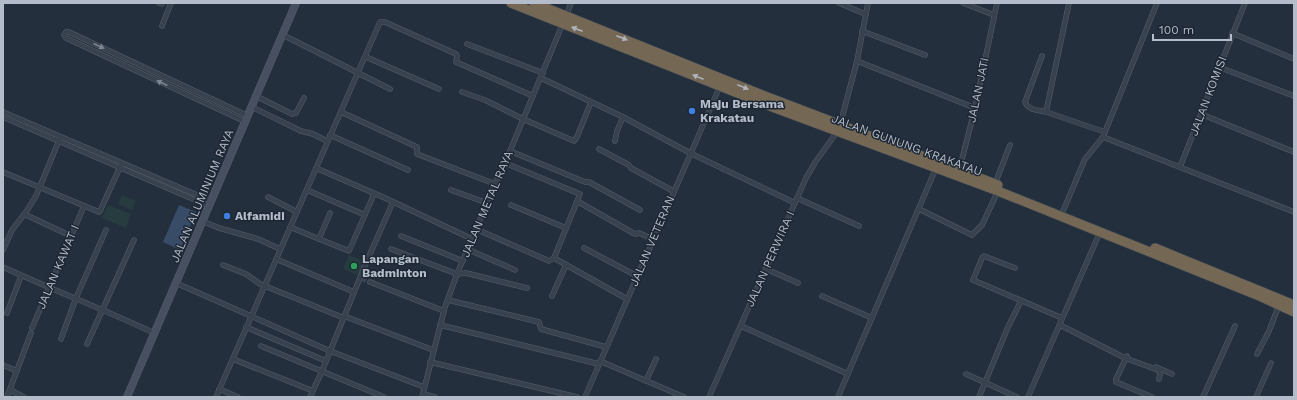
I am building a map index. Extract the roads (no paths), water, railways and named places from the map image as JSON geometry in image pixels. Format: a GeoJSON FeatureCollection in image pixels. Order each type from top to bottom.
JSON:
{"type":"FeatureCollection","features":[{"type":"Feature","properties":{"kind":"highway","name":"JALAN GUNUNG KRAKATAU"},"geometry":{"type":"LineString","coordinates":[[511,3],[565,19],[936,168],[958,173]]}},
{"type":"Feature","properties":{"kind":"highway","name":"JALAN GUNUNG KRAKATAU"},"geometry":{"type":"LineString","coordinates":[[534,3],[565,19],[720,86],[839,128],[958,173],[1224,275],[1294,305]]}},
{"type":"Feature","properties":{"kind":"highway","name":"JALAN GUNUNG KRAKATAU"},"geometry":{"type":"LineString","coordinates":[[1062,214],[1100,232],[1257,295],[1294,312]]}},
{"type":"Feature","properties":{"kind":"main road","name":"JALAN ALUMINIUM RAYA"},"geometry":{"type":"LineString","coordinates":[[127,397],[296,3]]}},
{"type":"Feature","properties":{"kind":"street"},"geometry":{"type":"LineString","coordinates":[[162,26],[171,3]]}},
{"type":"Feature","properties":{"kind":"street","name":"JALAN METAL RAYA"},"geometry":{"type":"LineString","coordinates":[[422,395],[444,311],[457,274],[571,3]]}},
{"type":"Feature","properties":{"kind":"street"},"geometry":{"type":"LineString","coordinates":[[839,3],[865,14]]}},
{"type":"Feature","properties":{"kind":"street"},"geometry":{"type":"LineString","coordinates":[[839,128],[857,61],[868,3]]}},
{"type":"Feature","properties":{"kind":"street"},"geometry":{"type":"LineString","coordinates":[[963,3],[994,15]]}},
{"type":"Feature","properties":{"kind":"street","name":"JALAN JATI"},"geometry":{"type":"LineString","coordinates":[[958,173],[975,108],[997,3]]}},
{"type":"Feature","properties":{"kind":"street"},"geometry":{"type":"LineString","coordinates":[[1046,112],[1069,3]]}},
{"type":"Feature","properties":{"kind":"street"},"geometry":{"type":"LineString","coordinates":[[1062,214],[1085,159],[1103,137],[1157,3]]}},
{"type":"Feature","properties":{"kind":"street","name":"JALAN KOMISI"},"geometry":{"type":"LineString","coordinates":[[1180,168],[1245,3]]}},
{"type":"Feature","properties":{"kind":"street"},"geometry":{"type":"LineString","coordinates":[[216,397],[380,23],[384,21],[456,54],[456,62],[533,96]]}},
{"type":"Feature","properties":{"kind":"street"},"geometry":{"type":"LineString","coordinates":[[862,31],[925,55]]}},
{"type":"Feature","properties":{"kind":"street"},"geometry":{"type":"LineString","coordinates":[[69,32],[221,103],[247,119],[218,109],[66,38],[64,33],[69,32]]}},
{"type":"Feature","properties":{"kind":"street"},"geometry":{"type":"LineString","coordinates":[[1232,33],[1294,59]]}},
{"type":"Feature","properties":{"kind":"street"},"geometry":{"type":"LineString","coordinates":[[283,35],[390,89]]}},
{"type":"Feature","properties":{"kind":"street"},"geometry":{"type":"LineString","coordinates":[[467,44],[542,75],[690,153],[796,201],[859,226]]}},
{"type":"Feature","properties":{"kind":"street"},"geometry":{"type":"LineString","coordinates":[[1042,56],[1025,102],[1026,104],[1031,108],[1105,132]]}},
{"type":"Feature","properties":{"kind":"street"},"geometry":{"type":"LineString","coordinates":[[366,57],[439,89]]}},
{"type":"Feature","properties":{"kind":"street"},"geometry":{"type":"LineString","coordinates":[[128,67],[130,61]]}},
{"type":"Feature","properties":{"kind":"street"},"geometry":{"type":"LineString","coordinates":[[857,61],[975,108]]}},
{"type":"Feature","properties":{"kind":"street"},"geometry":{"type":"LineString","coordinates":[[135,70],[138,64]]}},
{"type":"Feature","properties":{"kind":"street"},"geometry":{"type":"LineString","coordinates":[[1219,67],[1294,96]]}},
{"type":"Feature","properties":{"kind":"street","name":"JALAN VETERAN"},"geometry":{"type":"LineString","coordinates":[[585,397],[673,191],[720,86]]}},
{"type":"Feature","properties":{"kind":"street"},"geometry":{"type":"LineString","coordinates":[[462,92],[485,100],[523,119],[574,141],[592,102]]}},
{"type":"Feature","properties":{"kind":"street"},"geometry":{"type":"LineString","coordinates":[[256,96],[292,114],[296,113],[304,98]]}},
{"type":"Feature","properties":{"kind":"street"},"geometry":{"type":"LineString","coordinates":[[218,109],[221,103]]}},
{"type":"Feature","properties":{"kind":"street"},"geometry":{"type":"LineString","coordinates":[[252,107],[301,131],[313,134],[327,141]]}},
{"type":"Feature","properties":{"kind":"street"},"geometry":{"type":"LineString","coordinates":[[3,112],[27,125],[210,204]]}},
{"type":"Feature","properties":{"kind":"street"},"geometry":{"type":"LineString","coordinates":[[341,112],[417,147],[417,154],[495,184]]}},
{"type":"Feature","properties":{"kind":"street"},"geometry":{"type":"LineString","coordinates":[[1201,114],[1294,152]]}},
{"type":"Feature","properties":{"kind":"street"},"geometry":{"type":"LineString","coordinates":[[3,117],[27,125]]}},
{"type":"Feature","properties":{"kind":"street"},"geometry":{"type":"LineString","coordinates":[[614,141],[623,118]]}},
{"type":"Feature","properties":{"kind":"street","name":"JALAN PERWIRA I"},"geometry":{"type":"LineString","coordinates":[[709,397],[796,201],[816,161],[839,128]]}},
{"type":"Feature","properties":{"kind":"street"},"geometry":{"type":"LineString","coordinates":[[330,135],[408,170]]}},
{"type":"Feature","properties":{"kind":"street"},"geometry":{"type":"LineString","coordinates":[[1103,137],[1294,212]]}},
{"type":"Feature","properties":{"kind":"street"},"geometry":{"type":"LineString","coordinates":[[3,250],[12,230],[36,196],[59,139]]}},
{"type":"Feature","properties":{"kind":"street"},"geometry":{"type":"LineString","coordinates":[[919,208],[972,235],[982,225],[1010,145]]}},
{"type":"Feature","properties":{"kind":"street"},"geometry":{"type":"LineString","coordinates":[[599,149],[673,191]]}},
{"type":"Feature","properties":{"kind":"street"},"geometry":{"type":"LineString","coordinates":[[510,151],[585,182],[589,182],[640,210]]}},
{"type":"Feature","properties":{"kind":"street"},"geometry":{"type":"LineString","coordinates":[[476,228],[549,261],[554,258],[580,194],[504,163]]}},
{"type":"Feature","properties":{"kind":"street"},"geometry":{"type":"LineString","coordinates":[[3,173],[100,212],[121,165]]}},
{"type":"Feature","properties":{"kind":"street"},"geometry":{"type":"LineString","coordinates":[[316,168],[472,239]]}},
{"type":"Feature","properties":{"kind":"street"},"geometry":{"type":"LineString","coordinates":[[838,397],[936,168]]}},
{"type":"Feature","properties":{"kind":"street"},"geometry":{"type":"LineString","coordinates":[[307,190],[365,215]]}},
{"type":"Feature","properties":{"kind":"street"},"geometry":{"type":"LineString","coordinates":[[451,190],[487,203]]}},
{"type":"Feature","properties":{"kind":"street"},"geometry":{"type":"LineString","coordinates":[[290,227],[349,251],[374,194]]}},
{"type":"Feature","properties":{"kind":"street"},"geometry":{"type":"LineString","coordinates":[[268,196],[297,212]]}},
{"type":"Feature","properties":{"kind":"street"},"geometry":{"type":"LineString","coordinates":[[577,201],[632,234],[639,233],[653,239]]}},
{"type":"Feature","properties":{"kind":"street"},"geometry":{"type":"LineString","coordinates":[[310,397],[393,202]]}},
{"type":"Feature","properties":{"kind":"street"},"geometry":{"type":"LineString","coordinates":[[511,205],[566,228]]}},
{"type":"Feature","properties":{"kind":"street","name":"JALAN KAWAT I"},"geometry":{"type":"LineString","coordinates":[[7,397],[32,331],[84,206]]}},
{"type":"Feature","properties":{"kind":"street"},"geometry":{"type":"LineString","coordinates":[[319,239],[330,213]]}},
{"type":"Feature","properties":{"kind":"street"},"geometry":{"type":"LineString","coordinates":[[24,214],[71,236]]}},
{"type":"Feature","properties":{"kind":"street"},"geometry":{"type":"LineString","coordinates":[[202,221],[219,228],[258,239],[280,249]]}},
{"type":"Feature","properties":{"kind":"street"},"geometry":{"type":"LineString","coordinates":[[61,339],[76,298],[106,230]]}},
{"type":"Feature","properties":{"kind":"street"},"geometry":{"type":"LineString","coordinates":[[1028,397],[1100,232]]}},
{"type":"Feature","properties":{"kind":"street"},"geometry":{"type":"LineString","coordinates":[[401,236],[463,260]]}},
{"type":"Feature","properties":{"kind":"street"},"geometry":{"type":"LineString","coordinates":[[87,344],[134,240]]}},
{"type":"Feature","properties":{"kind":"street"},"geometry":{"type":"LineString","coordinates":[[584,248],[637,276]]}},
{"type":"Feature","properties":{"kind":"street"},"geometry":{"type":"LineString","coordinates":[[391,249],[457,274],[466,273],[526,288]]}},
{"type":"Feature","properties":{"kind":"street"},"geometry":{"type":"LineString","coordinates":[[467,249],[514,270]]}},
{"type":"Feature","properties":{"kind":"street"},"geometry":{"type":"LineString","coordinates":[[1015,268],[984,256],[973,280],[1062,318]]}},
{"type":"Feature","properties":{"kind":"street"},"geometry":{"type":"LineString","coordinates":[[554,258],[627,299]]}},
{"type":"Feature","properties":{"kind":"street"},"geometry":{"type":"LineString","coordinates":[[276,259],[354,292]]}},
{"type":"Feature","properties":{"kind":"street"},"geometry":{"type":"LineString","coordinates":[[223,265],[246,274],[265,285],[344,317],[433,350]]}},
{"type":"Feature","properties":{"kind":"street"},"geometry":{"type":"LineString","coordinates":[[552,296],[566,265]]}},
{"type":"Feature","properties":{"kind":"street"},"geometry":{"type":"LineString","coordinates":[[3,267],[154,333]]}},
{"type":"Feature","properties":{"kind":"street"},"geometry":{"type":"LineString","coordinates":[[766,269],[798,283]]}},
{"type":"Feature","properties":{"kind":"street"},"geometry":{"type":"LineString","coordinates":[[7,313],[22,276]]}},
{"type":"Feature","properties":{"kind":"street"},"geometry":{"type":"LineString","coordinates":[[370,282],[444,311]]}},
{"type":"Feature","properties":{"kind":"street"},"geometry":{"type":"LineString","coordinates":[[176,283],[330,351],[424,387]]}},
{"type":"Feature","properties":{"kind":"street"},"geometry":{"type":"LineString","coordinates":[[822,296],[872,318]]}},
{"type":"Feature","properties":{"kind":"street"},"geometry":{"type":"LineString","coordinates":[[448,300],[539,322],[541,329],[606,347]]}},
{"type":"Feature","properties":{"kind":"street"},"geometry":{"type":"LineString","coordinates":[[979,397],[1008,327],[1021,301]]}},
{"type":"Feature","properties":{"kind":"street"},"geometry":{"type":"LineString","coordinates":[[1257,354],[1279,305]]}},
{"type":"Feature","properties":{"kind":"street"},"geometry":{"type":"LineString","coordinates":[[440,325],[600,363],[684,397]]}},
{"type":"Feature","properties":{"kind":"street"},"geometry":{"type":"LineString","coordinates":[[1060,325],[1125,358],[1158,370],[1160,374],[1159,379]]}},
{"type":"Feature","properties":{"kind":"street"},"geometry":{"type":"LineString","coordinates":[[741,326],[848,374]]}},
{"type":"Feature","properties":{"kind":"street"},"geometry":{"type":"LineString","coordinates":[[1202,397],[1235,326]]}},
{"type":"Feature","properties":{"kind":"street"},"geometry":{"type":"LineString","coordinates":[[246,327],[326,361]]}},
{"type":"Feature","properties":{"kind":"street"},"geometry":{"type":"LineString","coordinates":[[261,346],[384,397]]}},
{"type":"Feature","properties":{"kind":"street"},"geometry":{"type":"LineString","coordinates":[[1125,358],[1128,356],[1172,374]]}},
{"type":"Feature","properties":{"kind":"street"},"geometry":{"type":"LineString","coordinates":[[233,358],[313,391]]}},
{"type":"Feature","properties":{"kind":"street"},"geometry":{"type":"LineString","coordinates":[[1125,358],[1116,382],[1152,397]]}},
{"type":"Feature","properties":{"kind":"street"},"geometry":{"type":"LineString","coordinates":[[646,381],[656,359]]}},
{"type":"Feature","properties":{"kind":"street"},"geometry":{"type":"LineString","coordinates":[[430,362],[577,397]]}},
{"type":"Feature","properties":{"kind":"street"},"geometry":{"type":"LineString","coordinates":[[1256,397],[1271,363]]}},
{"type":"Feature","properties":{"kind":"street"},"geometry":{"type":"LineString","coordinates":[[3,365],[17,371]]}},
{"type":"Feature","properties":{"kind":"street"},"geometry":{"type":"LineString","coordinates":[[966,374],[1017,397]]}},
{"type":"Feature","properties":{"kind":"street"},"geometry":{"type":"LineString","coordinates":[[220,389],[238,397]]}},
{"type":"Feature","properties":{"kind":"street"},"geometry":{"type":"LineString","coordinates":[[10,390],[24,397]]}},
{"type":"Feature","properties":{"kind":"street"},"geometry":{"type":"LineString","coordinates":[[422,395],[435,397]]}},
{"type":"Feature","properties":{"kind":"water"},"geometry":{"type":"Polygon","coordinates":[[[179,205],[196,212],[180,250],[163,242],[179,205]]]}},
{"type":"Feature","properties":{"kind":"tunnel"},"geometry":{"type":"LineString","coordinates":[[362,279],[370,282]]}},
{"type":"Feature","properties":{"kind":"place","name":"Maju Bersama Krakatau"},"geometry":{"type":"Point","coordinates":[692,111]}},
{"type":"Feature","properties":{"kind":"place","name":"Alfamidi"},"geometry":{"type":"Point","coordinates":[227,216]}},
{"type":"Feature","properties":{"kind":"place","name":"Lapangan Badminton"},"geometry":{"type":"Point","coordinates":[354,266]}}]}
